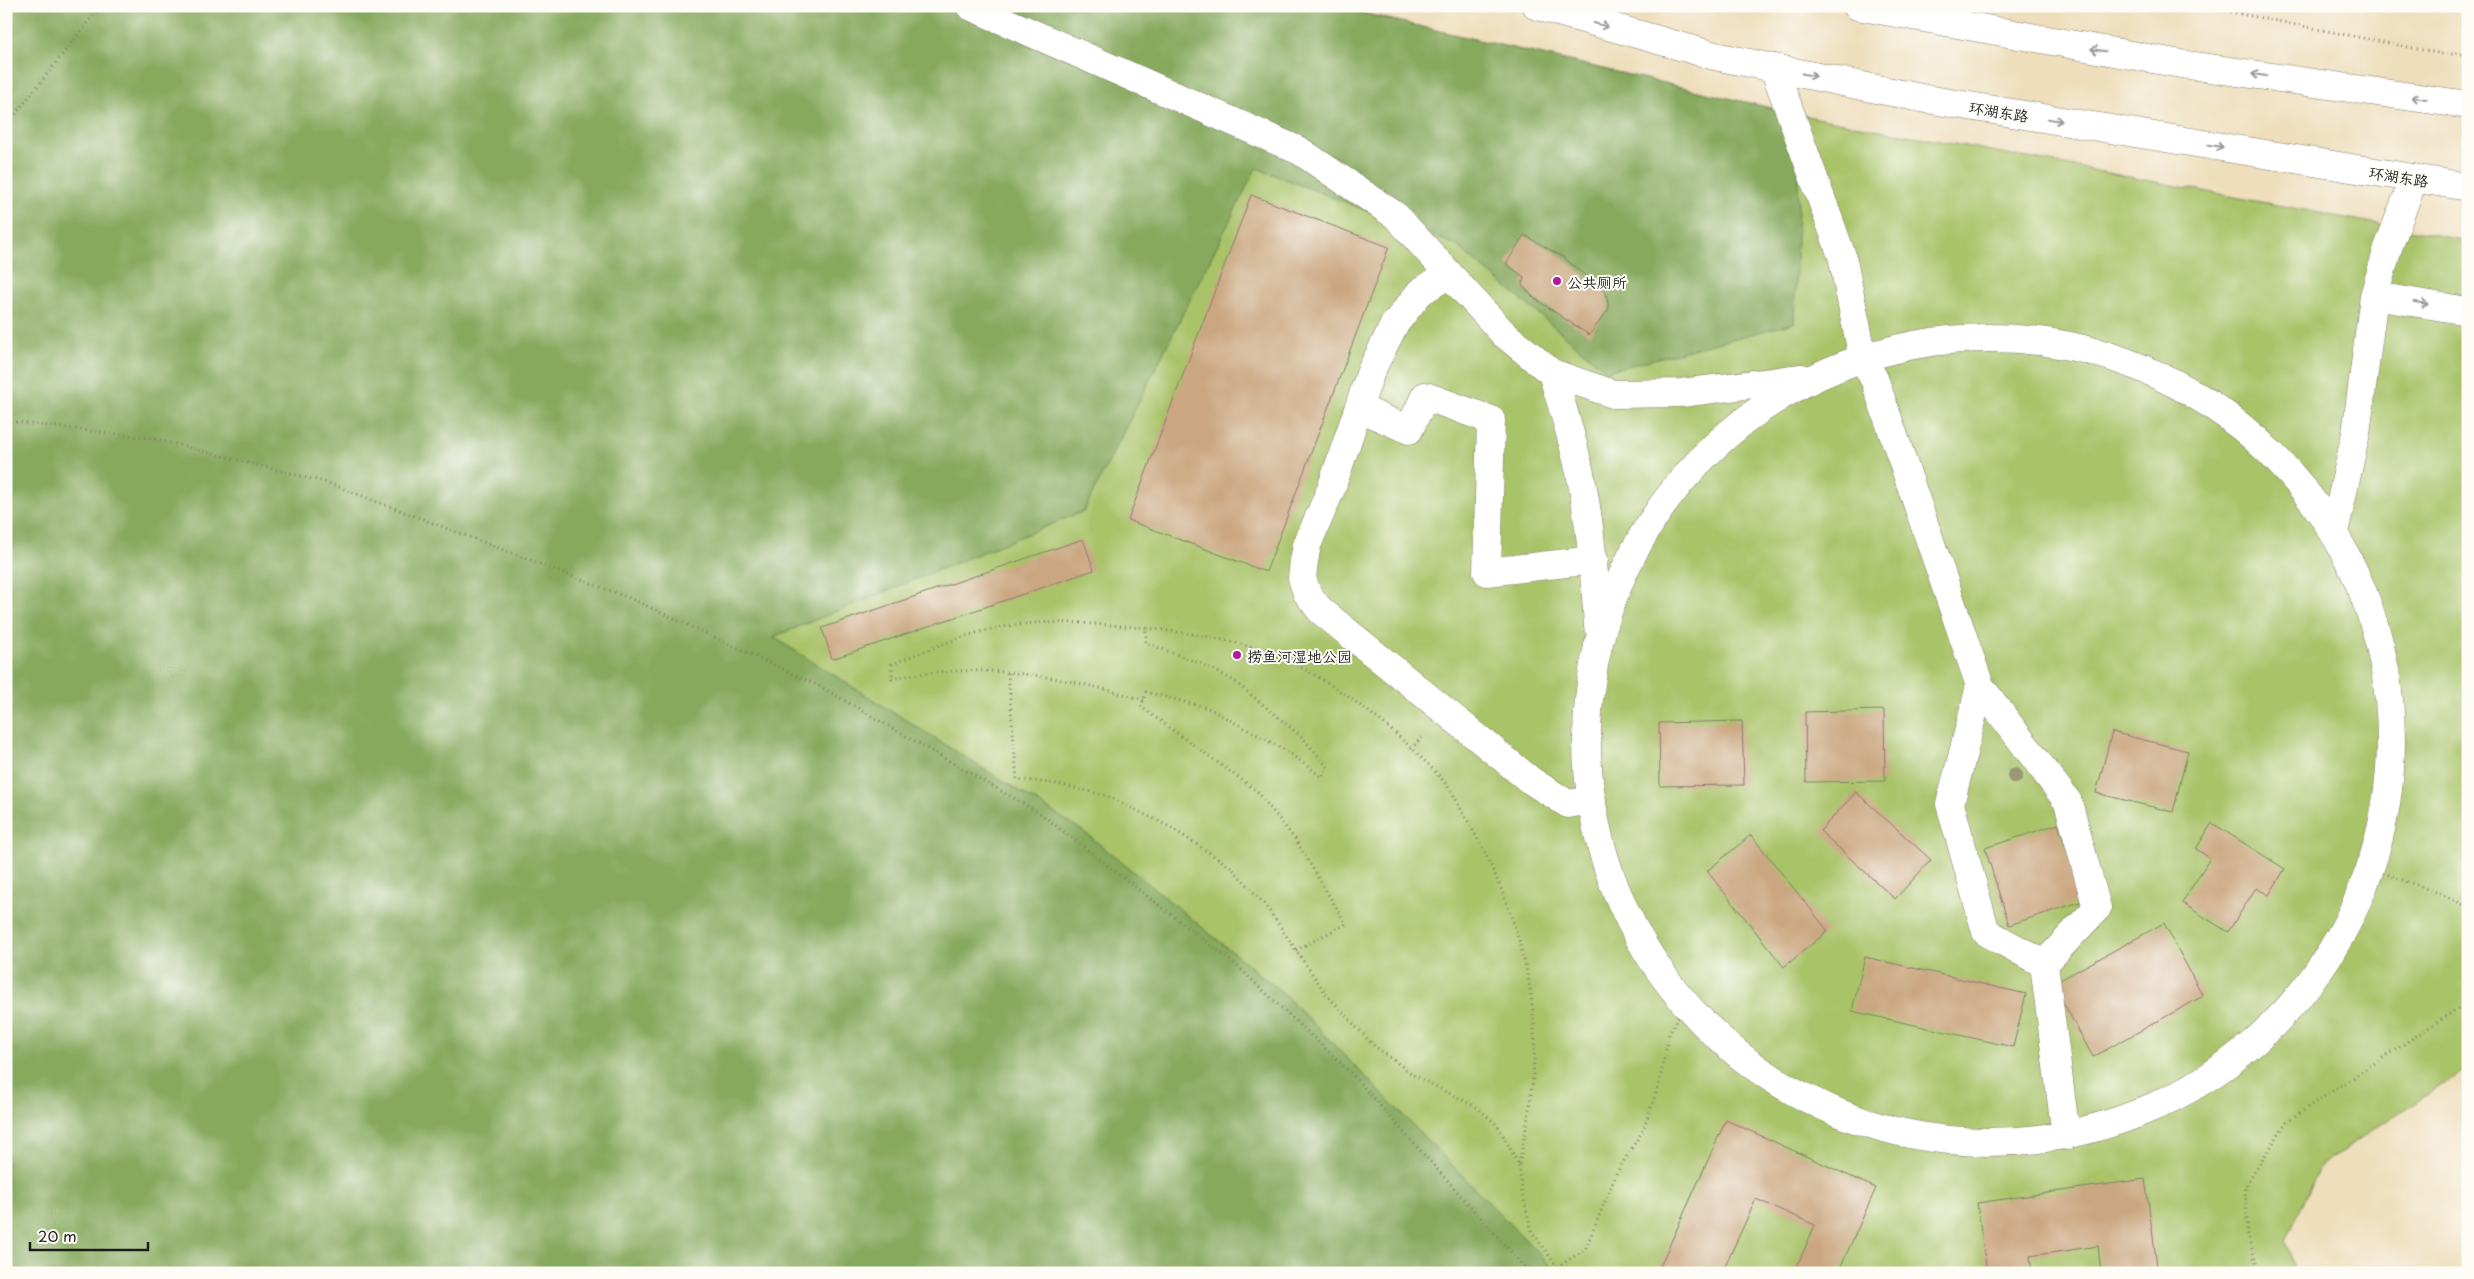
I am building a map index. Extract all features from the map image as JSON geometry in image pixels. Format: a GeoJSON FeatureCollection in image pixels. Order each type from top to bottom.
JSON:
{"type":"FeatureCollection","features":[{"type":"Feature","properties":{"kind":"street"},"geometry":{"type":"LineString","coordinates":[[970,6],[1300,151],[1396,216],[1504,334],[1552,372],[1613,394],[1681,393],[1816,376]]}},
{"type":"Feature","properties":{"kind":"street","name":"环湖东路"},"geometry":{"type":"LineString","coordinates":[[1537,6],[1715,56],[1926,99],[2468,187]]}},
{"type":"Feature","properties":{"kind":"street"},"geometry":{"type":"LineString","coordinates":[[1857,6],[2181,64],[2468,105]]}},
{"type":"Feature","properties":{"kind":"street"},"geometry":{"type":"LineString","coordinates":[[1774,68],[1842,256],[1863,358],[1875,381],[1980,686],[2068,802],[2097,908],[2044,964]]}},
{"type":"Feature","properties":{"kind":"street"},"geometry":{"type":"LineString","coordinates":[[2334,533],[2356,433],[2374,296],[2388,248],[2414,178]]}},
{"type":"Feature","properties":{"kind":"street"},"geometry":{"type":"LineString","coordinates":[[1450,274],[1420,292],[1394,325],[1372,371],[1332,489],[1307,545],[1302,578],[1307,593],[1320,610],[1530,780],[1568,804],[1592,800]]}},
{"type":"Feature","properties":{"kind":"street"},"geometry":{"type":"LineString","coordinates":[[2374,296],[2468,311]]}},
{"type":"Feature","properties":{"kind":"street"},"geometry":{"type":"LineString","coordinates":[[1962,338],[2012,338],[2054,342],[2112,355],[2173,382],[2203,398],[2244,428],[2280,462],[2313,500],[2334,533],[2362,589],[2379,645],[2387,687],[2388,788],[2379,837],[2369,868],[2342,932],[2315,974],[2283,1014],[2246,1049],[2206,1079],[2162,1104],[2115,1123],[2066,1136],[2016,1142],[1966,1143],[1915,1137],[1867,1125],[1819,1107],[1775,1082],[1734,1053],[1697,1019],[1665,980],[1638,937],[1616,892],[1600,843],[1592,800],[1588,744],[1590,693],[1599,643],[1615,594],[1636,549],[1663,506],[1695,466],[1731,432],[1772,401],[1816,376],[1863,358],[1912,344],[1962,338]]}},
{"type":"Feature","properties":{"kind":"street"},"geometry":{"type":"LineString","coordinates":[[1552,372],[1570,432],[1582,482],[1594,560],[1599,643]]}},
{"type":"Feature","properties":{"kind":"street"},"geometry":{"type":"LineString","coordinates":[[1359,408],[1409,430],[1425,396],[1491,420],[1486,572],[1594,560]]}},
{"type":"Feature","properties":{"kind":"street"},"geometry":{"type":"LineString","coordinates":[[1980,686],[1950,804],[1986,932],[2044,964]]}},
{"type":"Feature","properties":{"kind":"street"},"geometry":{"type":"LineString","coordinates":[[2044,964],[2066,1136]]}},
{"type":"Feature","properties":{"kind":"path"},"geometry":{"type":"LineString","coordinates":[[6,126],[101,6]]}},
{"type":"Feature","properties":{"kind":"path"},"geometry":{"type":"LineString","coordinates":[[2201,6],[2442,54],[2468,54]]}},
{"type":"Feature","properties":{"kind":"path"},"geometry":{"type":"LineString","coordinates":[[6,421],[151,438],[328,483],[632,599],[822,687],[1040,814],[1235,964],[1351,1073],[1530,1273]]}},
{"type":"Feature","properties":{"kind":"path"},"geometry":{"type":"LineString","coordinates":[[1144,700],[1093,685],[1036,675],[974,670],[914,674],[892,679],[892,664],[970,634],[1017,624],[1079,623],[1207,635],[1265,652],[1311,673],[1358,703],[1411,749],[1446,785],[1476,833],[1504,894],[1525,964],[1534,1030],[1532,1102],[1519,1165],[1522,1192],[1532,1232],[1557,1267],[1585,1250],[1617,1172],[1642,1130],[1660,1084],[1669,1034],[1685,1004]]}},
{"type":"Feature","properties":{"kind":"path"},"geometry":{"type":"LineString","coordinates":[[1146,628],[1146,643],[1202,664],[1234,680],[1301,736],[1328,767],[1322,777],[1288,752],[1208,708],[1146,692],[1141,708],[1257,791],[1300,848],[1346,924],[1296,950]]}},
{"type":"Feature","properties":{"kind":"path"},"geometry":{"type":"LineString","coordinates":[[1008,673],[1017,779],[1058,784],[1108,796],[1170,827],[1231,867],[1266,906],[1326,994],[1373,1045],[1415,1076],[1478,1108],[1498,1126],[1519,1165]]}},
{"type":"Feature","properties":{"kind":"path"},"geometry":{"type":"LineString","coordinates":[[2369,868],[2439,893],[2468,907]]}},
{"type":"Feature","properties":{"kind":"path"},"geometry":{"type":"LineString","coordinates":[[2259,1273],[2248,1235],[2245,1187],[2286,1121],[2468,1002]]}},
{"type":"Feature","properties":{"kind":"green space","name":"捞鱼河湿地公园"},"geometry":{"type":"Polygon","coordinates":[[[6,6],[1332,6],[1801,115],[2468,241],[2468,1068],[2321,1165],[2286,1240],[2296,1273],[6,1273],[6,6]]]}},
{"type":"Feature","properties":{"kind":"green space"},"geometry":{"type":"Polygon","coordinates":[[[6,6],[1332,6],[1801,115],[1794,323],[1607,371],[1456,245],[1256,168],[1084,511],[773,637],[1083,831],[1283,993],[1558,1273],[7,1273],[6,6]]]}},
{"type":"Feature","properties":{"kind":"building"},"geometry":{"type":"Polygon","coordinates":[[[1251,195],[1389,247],[1266,572],[1128,520],[1251,195]]]}},
{"type":"Feature","properties":{"kind":"building","name":"公共厕所"},"geometry":{"type":"Polygon","coordinates":[[[1524,235],[1563,257],[1606,293],[1609,309],[1589,335],[1534,298],[1522,285],[1524,277],[1506,264],[1524,235]]]}},
{"type":"Feature","properties":{"kind":"building"},"geometry":{"type":"Polygon","coordinates":[[[1083,539],[1094,570],[832,659],[822,628],[1083,539]]]}},
{"type":"Feature","properties":{"kind":"building"},"geometry":{"type":"Polygon","coordinates":[[[1884,710],[1885,781],[1806,782],[1805,712],[1884,710]]]}},
{"type":"Feature","properties":{"kind":"building"},"geometry":{"type":"Polygon","coordinates":[[[1742,721],[1744,785],[1660,786],[1659,723],[1742,721]]]}},
{"type":"Feature","properties":{"kind":"building"},"geometry":{"type":"Polygon","coordinates":[[[2112,732],[2188,751],[2173,812],[2096,793],[2112,732]]]}},
{"type":"Feature","properties":{"kind":"building"},"geometry":{"type":"Polygon","coordinates":[[[1856,792],[1931,860],[1895,899],[1820,831],[1856,792]]]}},
{"type":"Feature","properties":{"kind":"building"},"geometry":{"type":"Polygon","coordinates":[[[2212,823],[2285,869],[2269,895],[2256,888],[2228,932],[2182,903],[2210,858],[2196,849],[2212,823]]]}},
{"type":"Feature","properties":{"kind":"building"},"geometry":{"type":"Polygon","coordinates":[[[2058,824],[2083,901],[2009,925],[1985,848],[2058,824]]]}},
{"type":"Feature","properties":{"kind":"building"},"geometry":{"type":"Polygon","coordinates":[[[1751,835],[1828,931],[1784,967],[1707,871],[1751,835]]]}},
{"type":"Feature","properties":{"kind":"building"},"geometry":{"type":"Polygon","coordinates":[[[2164,923],[2203,996],[2093,1057],[2053,984],[2164,923]]]}},
{"type":"Feature","properties":{"kind":"building"},"geometry":{"type":"Polygon","coordinates":[[[1865,957],[2026,994],[2013,1047],[1852,1011],[1865,957]]]}},
{"type":"Feature","properties":{"kind":"building"},"geometry":{"type":"Polygon","coordinates":[[[1726,1120],[1876,1188],[1838,1273],[1794,1273],[1815,1225],[1756,1199],[1722,1273],[1657,1273],[1726,1120]]]}},
{"type":"Feature","properties":{"kind":"building"},"geometry":{"type":"Polygon","coordinates":[[[2145,1179],[2158,1273],[2101,1273],[2098,1246],[2030,1256],[2032,1273],[1987,1273],[1977,1203],[2145,1179]]]}},
{"type":"Feature","properties":{"kind":"place","name":"公共厕所"},"geometry":{"type":"Point","coordinates":[1557,281]}},
{"type":"Feature","properties":{"kind":"place","name":"捞鱼河湿地公园"},"geometry":{"type":"Point","coordinates":[1237,655]}}]}
